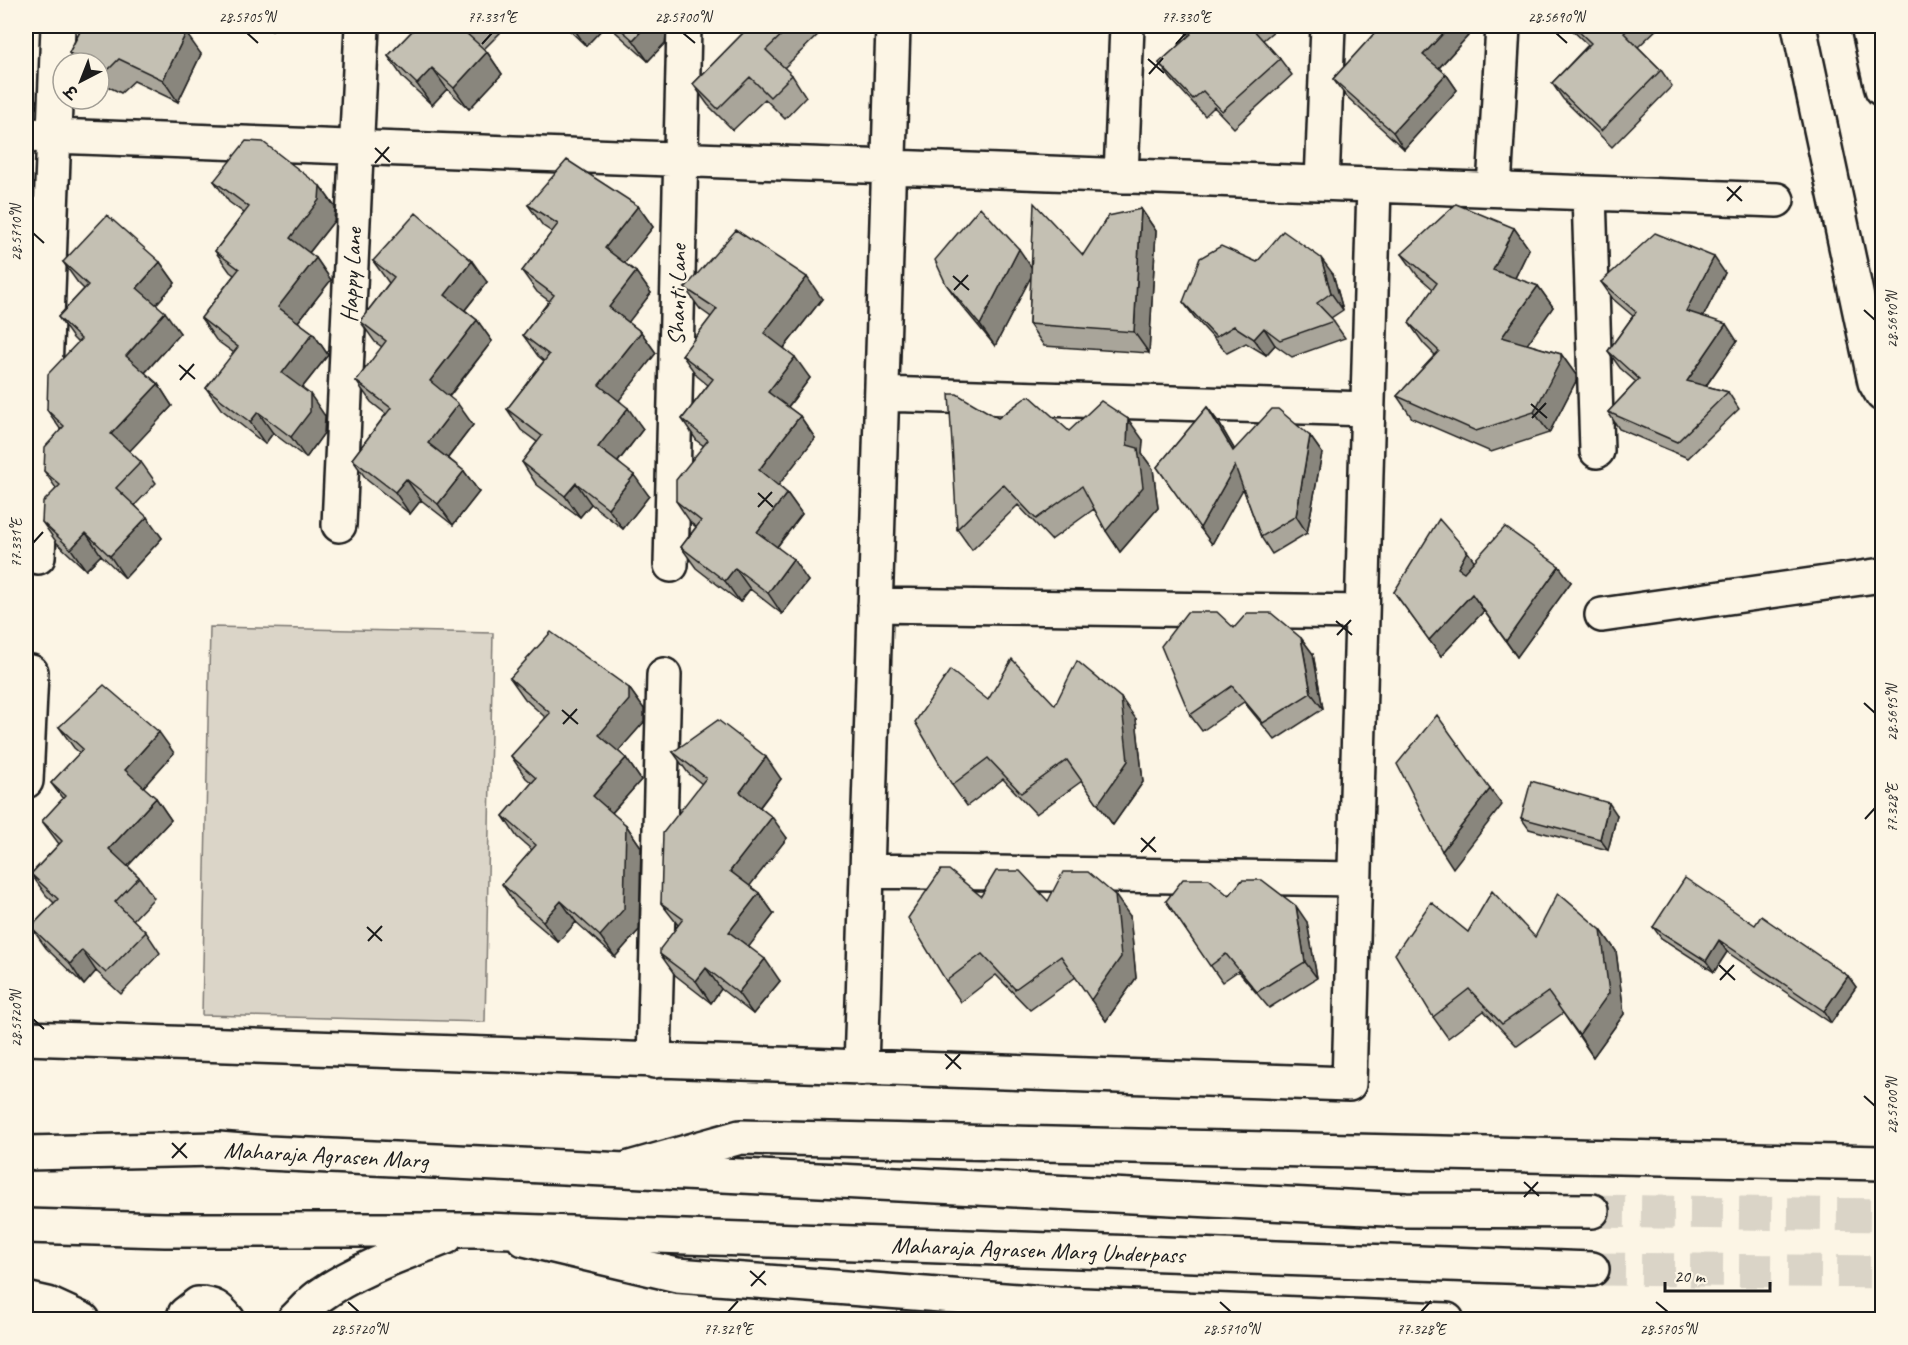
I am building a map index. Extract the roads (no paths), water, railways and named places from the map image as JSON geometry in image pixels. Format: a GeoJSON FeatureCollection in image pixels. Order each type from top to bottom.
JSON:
{"type":"FeatureCollection","features":[{"type":"Feature","properties":{"kind":"street"},"geometry":{"type":"LineString","coordinates":[[38,557],[39,135],[58,26]]}},
{"type":"Feature","properties":{"kind":"street","name":"Happy Lane"},"geometry":{"type":"LineString","coordinates":[[339,525],[362,26]]}},
{"type":"Feature","properties":{"kind":"street","name":"Shanti Lane"},"geometry":{"type":"LineString","coordinates":[[671,565],[684,26]]}},
{"type":"Feature","properties":{"kind":"street"},"geometry":{"type":"LineString","coordinates":[[861,1068],[893,26]]}},
{"type":"Feature","properties":{"kind":"street"},"geometry":{"type":"LineString","coordinates":[[1121,176],[1127,26]]}},
{"type":"Feature","properties":{"kind":"street"},"geometry":{"type":"LineString","coordinates":[[1322,183],[1328,26]]}},
{"type":"Feature","properties":{"kind":"street"},"geometry":{"type":"LineString","coordinates":[[1494,189],[1503,26]]}},
{"type":"Feature","properties":{"kind":"street"},"geometry":{"type":"LineString","coordinates":[[1800,26],[1875,382],[1882,394]]}},
{"type":"Feature","properties":{"kind":"street"},"geometry":{"type":"LineString","coordinates":[[1868,26],[1882,89]]}},
{"type":"Feature","properties":{"kind":"street"},"geometry":{"type":"LineString","coordinates":[[39,135],[1777,201]]}},
{"type":"Feature","properties":{"kind":"street"},"geometry":{"type":"LineString","coordinates":[[26,1038],[1349,1084],[1374,185]]}},
{"type":"Feature","properties":{"kind":"street"},"geometry":{"type":"LineString","coordinates":[[1589,193],[1597,452]]}},
{"type":"Feature","properties":{"kind":"street"},"geometry":{"type":"LineString","coordinates":[[882,394],[1368,409]]}},
{"type":"Feature","properties":{"kind":"street"},"geometry":{"type":"LineString","coordinates":[[1602,615],[1882,575]]}},
{"type":"Feature","properties":{"kind":"street"},"geometry":{"type":"LineString","coordinates":[[875,605],[1362,612]]}},
{"type":"Feature","properties":{"kind":"street"},"geometry":{"type":"LineString","coordinates":[[26,781],[31,672]]}},
{"type":"Feature","properties":{"kind":"street"},"geometry":{"type":"LineString","coordinates":[[654,1060],[664,675]]}},
{"type":"Feature","properties":{"kind":"street"},"geometry":{"type":"LineString","coordinates":[[867,871],[1355,879]]}},
{"type":"Feature","properties":{"kind":"street"},"geometry":{"type":"LineString","coordinates":[[626,1170],[740,1137],[1882,1163]]}},
{"type":"Feature","properties":{"kind":"street","name":"Maharaja Agrasen Marg"},"geometry":{"type":"LineString","coordinates":[[26,1153],[218,1149],[280,1154],[626,1170]]}},
{"type":"Feature","properties":{"kind":"street"},"geometry":{"type":"LineString","coordinates":[[626,1170],[1406,1210],[1592,1211]]}},
{"type":"Feature","properties":{"kind":"street"},"geometry":{"type":"LineString","coordinates":[[26,1226],[165,1230],[475,1230],[677,1275],[1057,1312],[1447,1320]]}},
{"type":"Feature","properties":{"kind":"street"},"geometry":{"type":"LineString","coordinates":[[294,1320],[316,1298],[347,1278],[382,1261],[475,1230]]}},
{"type":"Feature","properties":{"kind":"street","name":"Maharaja Agrasen Marg Underpass"},"geometry":{"type":"LineString","coordinates":[[475,1230],[1592,1269]]}},
{"type":"Feature","properties":{"kind":"street"},"geometry":{"type":"LineString","coordinates":[[26,1299],[48,1304],[83,1320]]}},
{"type":"Feature","properties":{"kind":"street"},"geometry":{"type":"LineString","coordinates":[[183,1320],[185,1314],[198,1304],[210,1304],[220,1309],[228,1320]]}},
{"type":"Feature","properties":{"kind":"tunnel"},"geometry":{"type":"LineString","coordinates":[[1592,1211],[1882,1215]]}},
{"type":"Feature","properties":{"kind":"tunnel"},"geometry":{"type":"LineString","coordinates":[[1592,1269],[1882,1272]]}}]}
